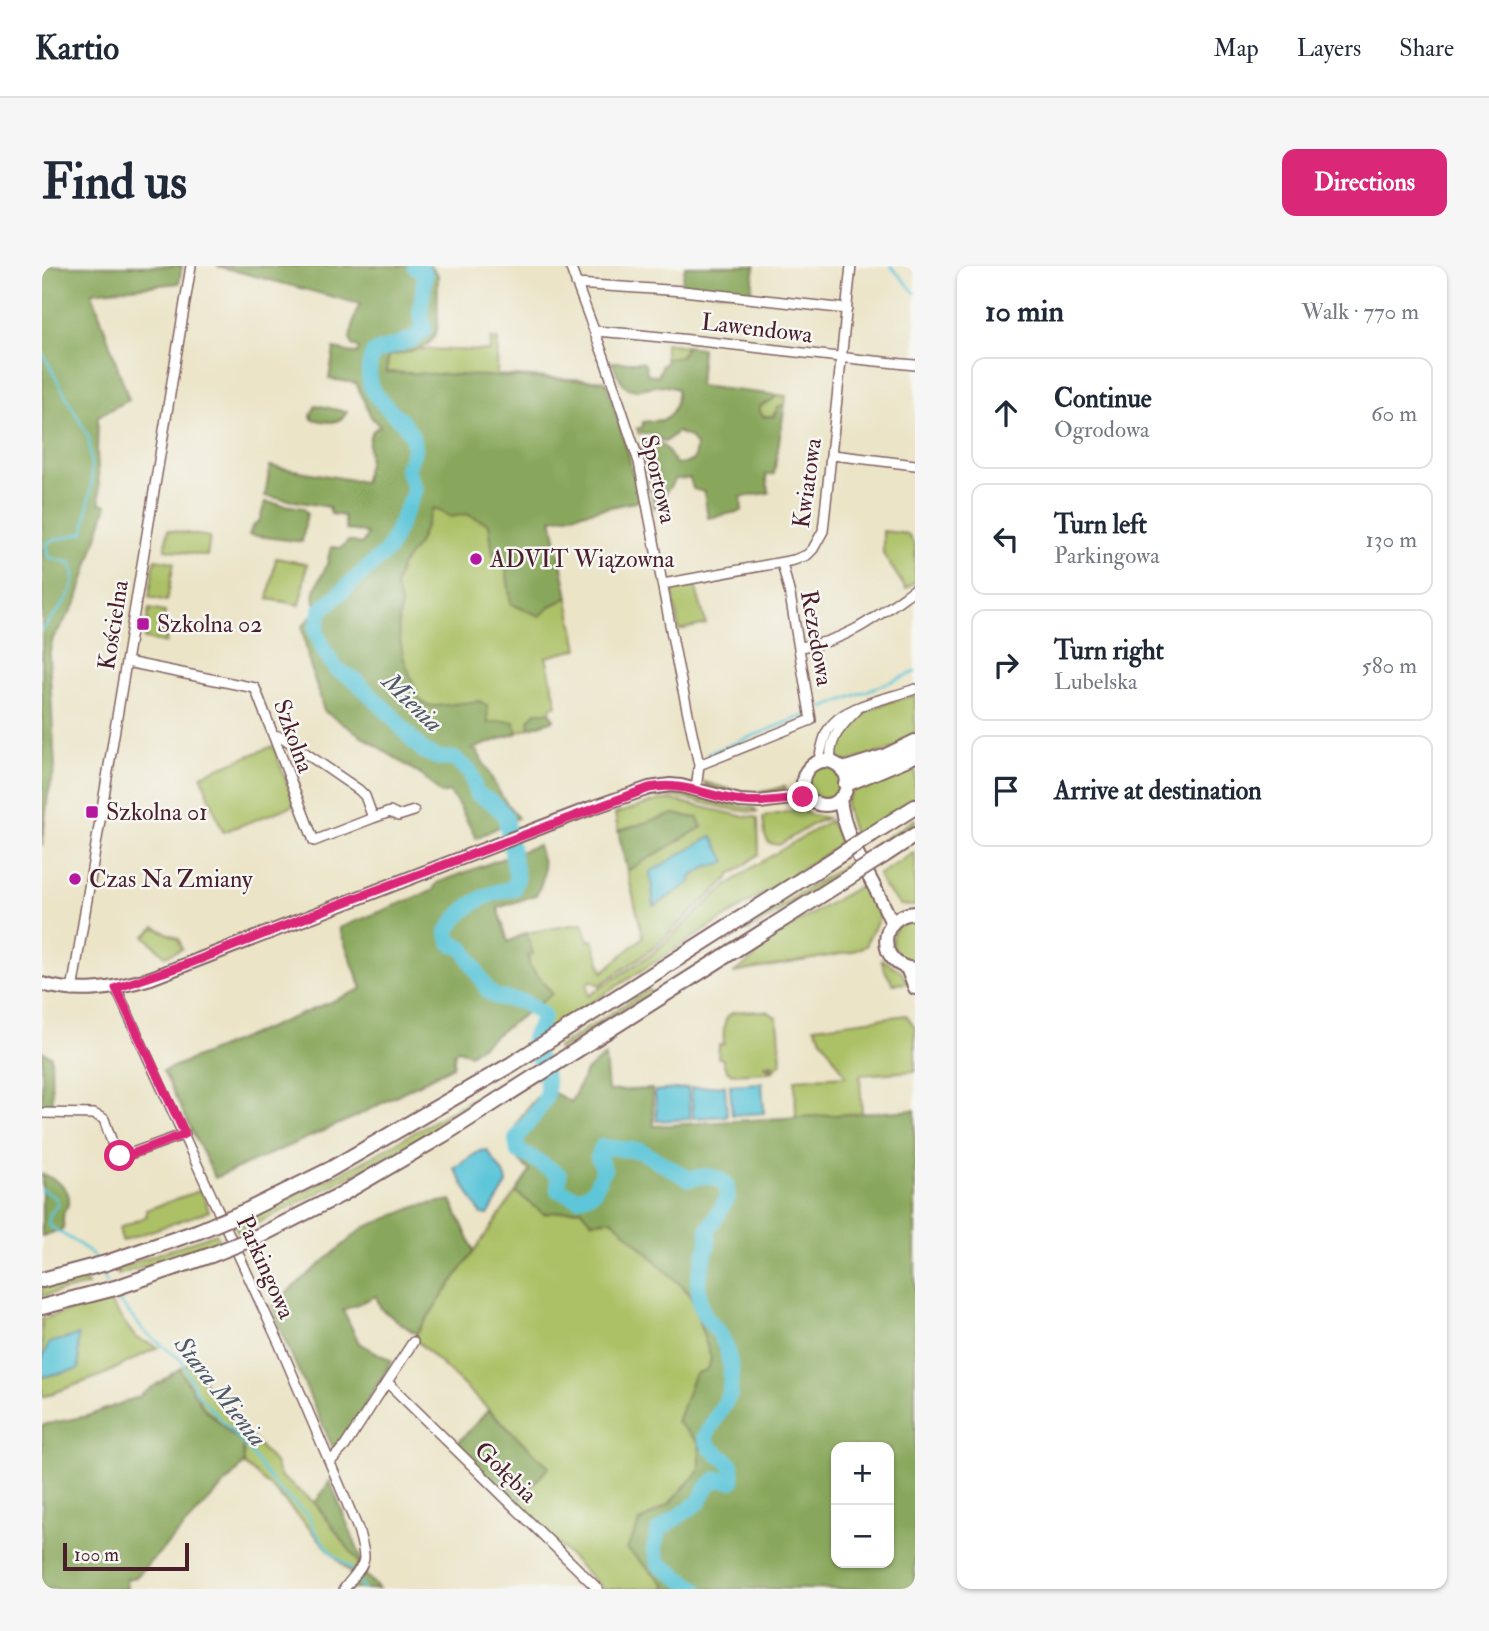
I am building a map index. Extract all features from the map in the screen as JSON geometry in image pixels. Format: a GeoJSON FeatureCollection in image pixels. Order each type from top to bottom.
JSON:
{"type":"FeatureCollection","features":[{"type":"Feature","properties":{"kind":"highway"},"geometry":{"type":"LineString","coordinates":[[835,769],[884,757],[915,742]]}},
{"type":"Feature","properties":{"kind":"highway"},"geometry":{"type":"LineString","coordinates":[[835,769],[915,755]]}},
{"type":"Feature","properties":{"kind":"highway"},"geometry":{"type":"LineString","coordinates":[[42,1280],[199,1231],[328,1170],[512,1064],[915,807]]}},
{"type":"Feature","properties":{"kind":"highway"},"geometry":{"type":"LineString","coordinates":[[42,1307],[145,1279],[211,1255],[261,1235],[342,1194],[564,1059],[915,835]]}},
{"type":"Feature","properties":{"kind":"main road"},"geometry":{"type":"LineString","coordinates":[[840,799],[827,805],[816,803],[807,796],[803,783],[807,770],[835,769],[848,830],[892,924]]}},
{"type":"Feature","properties":{"kind":"main road"},"geometry":{"type":"LineString","coordinates":[[776,800],[803,783]]}},
{"type":"Feature","properties":{"kind":"main road"},"geometry":{"type":"LineString","coordinates":[[42,984],[72,991],[116,988],[164,973],[649,788],[670,785],[740,801],[807,796]]}},
{"type":"Feature","properties":{"kind":"main road"},"geometry":{"type":"LineString","coordinates":[[827,805],[848,830]]}},
{"type":"Feature","properties":{"kind":"main road"},"geometry":{"type":"LineString","coordinates":[[880,894],[909,914],[892,924],[886,937],[888,951],[893,960],[911,968],[915,988]]}},
{"type":"Feature","properties":{"kind":"street","name":"Kościelna"},"geometry":{"type":"LineString","coordinates":[[72,991],[191,266]]}},
{"type":"Feature","properties":{"kind":"street","name":"Sportowa"},"geometry":{"type":"LineString","coordinates":[[570,266],[639,462],[699,765],[696,790]]}},
{"type":"Feature","properties":{"kind":"street","name":"Kwiatowa"},"geometry":{"type":"LineString","coordinates":[[663,584],[782,563],[807,555],[820,540],[833,455],[851,266]]}},
{"type":"Feature","properties":{"kind":"street"},"geometry":{"type":"LineString","coordinates":[[576,284],[683,291],[847,309]]}},
{"type":"Feature","properties":{"kind":"street","name":"Lawendowa"},"geometry":{"type":"LineString","coordinates":[[595,331],[915,365]]}},
{"type":"Feature","properties":{"kind":"street"},"geometry":{"type":"LineString","coordinates":[[833,455],[915,465]]}},
{"type":"Feature","properties":{"kind":"street","name":"Rezedowa"},"geometry":{"type":"LineString","coordinates":[[699,765],[811,720],[800,647],[782,563]]}},
{"type":"Feature","properties":{"kind":"street"},"geometry":{"type":"LineString","coordinates":[[800,647],[820,645],[852,632],[915,589]]}},
{"type":"Feature","properties":{"kind":"street","name":"Szkolna"},"geometry":{"type":"LineString","coordinates":[[127,662],[252,686],[257,691],[314,841],[373,818]]}},
{"type":"Feature","properties":{"kind":"street"},"geometry":{"type":"LineString","coordinates":[[835,769],[827,731],[836,719],[846,712],[915,689]]}},
{"type":"Feature","properties":{"kind":"street"},"geometry":{"type":"LineString","coordinates":[[273,735],[282,737],[359,790],[365,796],[373,818],[390,812],[398,816],[414,811]]}},
{"type":"Feature","properties":{"kind":"street","name":"Parkingowa"},"geometry":{"type":"LineString","coordinates":[[116,988],[185,1134],[358,1529],[366,1557],[347,1585]]}},
{"type":"Feature","properties":{"kind":"street"},"geometry":{"type":"LineString","coordinates":[[42,1113],[94,1114],[104,1119],[116,1154],[124,1157],[185,1134]]}},
{"type":"Feature","properties":{"kind":"street"},"geometry":{"type":"LineString","coordinates":[[330,1462],[345,1446],[413,1342]]}},
{"type":"Feature","properties":{"kind":"street","name":"Gołębia"},"geometry":{"type":"LineString","coordinates":[[387,1382],[598,1589]]}},
{"type":"Feature","properties":{"kind":"green space"},"geometry":{"type":"Polygon","coordinates":[[[42,266],[182,266],[179,283],[92,292],[129,400],[98,416],[100,503],[107,505],[77,602],[53,638],[49,656],[55,768],[48,795],[42,846],[42,266]]]}},
{"type":"Feature","properties":{"kind":"green space"},"geometry":{"type":"Polygon","coordinates":[[[217,266],[430,266],[438,275],[438,319],[434,337],[423,347],[388,356],[386,372],[606,381],[628,453],[639,501],[552,519],[568,597],[540,616],[511,604],[504,554],[493,555],[489,524],[466,514],[451,517],[433,508],[418,544],[401,566],[395,586],[401,604],[398,627],[403,656],[419,699],[426,705],[435,706],[480,701],[487,706],[488,723],[514,722],[517,733],[472,749],[477,751],[502,797],[518,818],[476,838],[449,792],[441,794],[424,777],[324,711],[302,627],[318,609],[315,592],[331,547],[341,548],[348,541],[362,544],[367,535],[346,530],[344,516],[331,514],[329,507],[265,496],[270,466],[364,482],[371,433],[380,426],[371,417],[356,383],[329,379],[334,349],[357,354],[359,349],[352,345],[350,338],[360,304],[217,266]]]}},
{"type":"Feature","properties":{"kind":"green space"},"geometry":{"type":"Polygon","coordinates":[[[685,266],[755,266],[751,295],[681,288],[685,266]]]}},
{"type":"Feature","properties":{"kind":"green space","name":"ADVIT Wiązowna"},"geometry":{"type":"Polygon","coordinates":[[[491,339],[498,339],[497,375],[606,381],[628,453],[639,501],[552,519],[578,649],[546,657],[557,705],[551,707],[550,712],[554,720],[471,748],[432,725],[344,603],[375,582],[388,356],[418,349],[490,351],[491,339]]]}},
{"type":"Feature","properties":{"kind":"green space"},"geometry":{"type":"Polygon","coordinates":[[[665,343],[686,346],[681,356],[665,358],[665,343]]]}},
{"type":"Feature","properties":{"kind":"green space"},"geometry":{"type":"Polygon","coordinates":[[[686,346],[702,348],[699,386],[777,395],[760,406],[764,417],[775,416],[778,407],[785,404],[774,474],[766,475],[769,493],[741,497],[742,511],[708,518],[704,492],[693,489],[690,478],[676,479],[666,492],[661,506],[654,508],[641,444],[651,441],[660,444],[675,463],[680,464],[694,459],[696,446],[690,437],[677,432],[665,442],[650,434],[639,434],[637,428],[642,428],[643,422],[663,420],[671,414],[677,389],[656,386],[633,389],[626,386],[619,377],[612,362],[642,362],[648,375],[658,376],[662,365],[666,363],[665,358],[681,357],[686,346]]]}},
{"type":"Feature","properties":{"kind":"green space"},"geometry":{"type":"Polygon","coordinates":[[[777,395],[786,396],[785,404],[778,407],[772,417],[760,415],[760,406],[777,395]]]}},
{"type":"Feature","properties":{"kind":"green space"},"geometry":{"type":"Polygon","coordinates":[[[316,405],[347,412],[336,421],[312,419],[316,405]]]}},
{"type":"Feature","properties":{"kind":"green space"},"geometry":{"type":"Polygon","coordinates":[[[265,502],[303,508],[307,513],[302,542],[249,535],[252,527],[260,520],[265,502]]]}},
{"type":"Feature","properties":{"kind":"green space"},"geometry":{"type":"Polygon","coordinates":[[[168,530],[210,537],[207,556],[165,549],[168,530]]]}},
{"type":"Feature","properties":{"kind":"green space"},"geometry":{"type":"Polygon","coordinates":[[[883,531],[908,534],[915,545],[915,582],[906,589],[883,554],[883,531]]]}},
{"type":"Feature","properties":{"kind":"green space"},"geometry":{"type":"Polygon","coordinates":[[[276,558],[307,564],[300,605],[268,599],[276,558]]]}},
{"type":"Feature","properties":{"kind":"green space"},"geometry":{"type":"Polygon","coordinates":[[[155,559],[174,562],[167,601],[149,597],[155,559]]]}},
{"type":"Feature","properties":{"kind":"green space"},"geometry":{"type":"Polygon","coordinates":[[[695,585],[706,624],[679,630],[672,589],[695,585]]]}},
{"type":"Feature","properties":{"kind":"green space"},"geometry":{"type":"Polygon","coordinates":[[[149,609],[165,612],[162,633],[167,635],[166,643],[144,639],[149,609]]]}},
{"type":"Feature","properties":{"kind":"green space"},"geometry":{"type":"Polygon","coordinates":[[[915,695],[915,738],[890,750],[843,763],[838,759],[836,743],[847,723],[868,710],[915,695]]]}},
{"type":"Feature","properties":{"kind":"green space"},"geometry":{"type":"Polygon","coordinates":[[[536,712],[550,712],[554,720],[530,728],[529,720],[536,712]]]}},
{"type":"Feature","properties":{"kind":"green space"},"geometry":{"type":"Polygon","coordinates":[[[273,746],[295,805],[223,832],[201,775],[273,746]]]}},
{"type":"Feature","properties":{"kind":"green space"},"geometry":{"type":"Polygon","coordinates":[[[915,760],[915,797],[859,834],[853,832],[845,805],[853,787],[915,760]]]}},
{"type":"Feature","properties":{"kind":"green space"},"geometry":{"type":"Polygon","coordinates":[[[824,767],[836,771],[840,783],[836,795],[824,799],[812,795],[808,783],[812,771],[824,767]]]}},
{"type":"Feature","properties":{"kind":"green space"},"geometry":{"type":"Polygon","coordinates":[[[704,782],[744,792],[764,792],[784,786],[786,789],[767,795],[747,796],[708,787],[704,782]]]}},
{"type":"Feature","properties":{"kind":"green space"},"geometry":{"type":"Polygon","coordinates":[[[657,792],[693,795],[754,808],[757,812],[673,797],[644,798],[657,792]]]}},
{"type":"Feature","properties":{"kind":"green space"},"geometry":{"type":"Polygon","coordinates":[[[660,800],[672,800],[755,817],[758,819],[759,854],[730,873],[730,877],[651,950],[600,985],[591,981],[587,984],[588,996],[652,954],[718,893],[748,870],[829,821],[843,843],[540,1035],[548,1012],[536,1006],[552,993],[529,965],[528,955],[532,954],[526,933],[583,923],[588,941],[593,940],[603,972],[643,937],[627,871],[702,827],[674,814],[618,831],[615,814],[660,800]],[[712,837],[654,906],[691,882],[691,877],[708,866],[720,865],[712,837]]]}},
{"type":"Feature","properties":{"kind":"green space"},"geometry":{"type":"Polygon","coordinates":[[[800,809],[811,815],[827,818],[779,845],[769,843],[765,836],[763,817],[800,809]]]}},
{"type":"Feature","properties":{"kind":"green space"},"geometry":{"type":"Polygon","coordinates":[[[674,814],[698,818],[702,827],[627,871],[618,831],[674,814]]]}},
{"type":"Feature","properties":{"kind":"green space"},"geometry":{"type":"Polygon","coordinates":[[[915,819],[915,825],[871,852],[869,849],[915,819]]]}},
{"type":"Feature","properties":{"kind":"green space"},"geometry":{"type":"Polygon","coordinates":[[[538,845],[544,870],[536,895],[498,908],[508,942],[526,933],[533,954],[528,955],[529,965],[552,994],[470,1054],[455,1051],[453,1066],[355,1117],[215,1178],[163,1071],[362,989],[339,928],[432,891],[437,883],[538,845]]]}},
{"type":"Feature","properties":{"kind":"green space"},"geometry":{"type":"Polygon","coordinates":[[[915,852],[915,906],[900,905],[883,886],[878,875],[915,852]]]}},
{"type":"Feature","properties":{"kind":"green space"},"geometry":{"type":"Polygon","coordinates":[[[848,863],[850,866],[748,932],[744,928],[848,863]]]}},
{"type":"Feature","properties":{"kind":"green space"},"geometry":{"type":"Polygon","coordinates":[[[863,884],[880,917],[867,945],[852,952],[733,973],[756,957],[752,949],[863,884]]]}},
{"type":"Feature","properties":{"kind":"green space"},"geometry":{"type":"Polygon","coordinates":[[[915,920],[915,963],[898,954],[892,940],[898,927],[915,920]]]}},
{"type":"Feature","properties":{"kind":"green space"},"geometry":{"type":"Polygon","coordinates":[[[155,927],[179,939],[182,949],[165,956],[145,936],[155,927]]]}},
{"type":"Feature","properties":{"kind":"green space"},"geometry":{"type":"Polygon","coordinates":[[[881,959],[900,970],[909,983],[893,984],[881,959]]]}},
{"type":"Feature","properties":{"kind":"green space"},"geometry":{"type":"Polygon","coordinates":[[[649,989],[651,993],[558,1051],[557,1048],[649,989]]]}},
{"type":"Feature","properties":{"kind":"green space"},"geometry":{"type":"Polygon","coordinates":[[[767,1011],[776,1017],[781,1063],[774,1071],[772,1072],[769,1066],[772,1066],[773,1071],[773,1064],[764,1065],[768,1067],[768,1072],[732,1074],[725,1067],[722,1058],[718,1058],[719,1045],[724,1044],[728,1017],[738,1012],[767,1011]]]}},
{"type":"Feature","properties":{"kind":"green space"},"geometry":{"type":"Polygon","coordinates":[[[906,1015],[915,1028],[915,1071],[860,1075],[862,1114],[796,1117],[795,1079],[846,1076],[814,1027],[906,1015]]]}},
{"type":"Feature","properties":{"kind":"green space"},"geometry":{"type":"Polygon","coordinates":[[[42,1051],[51,1056],[52,1107],[42,1107],[42,1051]]]}},
{"type":"Feature","properties":{"kind":"green space"},"geometry":{"type":"Polygon","coordinates":[[[605,1056],[608,1091],[652,1089],[654,1126],[915,1110],[915,1589],[662,1589],[666,1585],[627,1549],[640,1522],[669,1504],[700,1470],[700,1444],[677,1422],[694,1375],[707,1369],[711,1358],[690,1294],[612,1219],[592,1222],[581,1209],[544,1214],[516,1192],[530,1171],[516,1157],[512,1146],[515,1127],[520,1118],[545,1088],[571,1102],[586,1071],[605,1056]]]}},
{"type":"Feature","properties":{"kind":"green space"},"geometry":{"type":"Polygon","coordinates":[[[520,1071],[521,1075],[511,1082],[445,1123],[343,1180],[238,1232],[235,1225],[361,1163],[520,1071]]]}},
{"type":"Feature","properties":{"kind":"green space"},"geometry":{"type":"Polygon","coordinates":[[[42,1174],[64,1187],[69,1202],[63,1214],[63,1229],[42,1236],[42,1174]]]}},
{"type":"Feature","properties":{"kind":"green space"},"geometry":{"type":"Polygon","coordinates":[[[201,1190],[209,1211],[122,1241],[119,1228],[147,1216],[146,1210],[201,1190]]]}},
{"type":"Feature","properties":{"kind":"green space"},"geometry":{"type":"Polygon","coordinates":[[[516,1192],[544,1213],[582,1209],[612,1219],[690,1294],[711,1358],[705,1372],[698,1372],[700,1470],[669,1504],[640,1522],[666,1585],[662,1589],[603,1589],[516,1503],[549,1467],[417,1341],[416,1334],[516,1192]]]}},
{"type":"Feature","properties":{"kind":"green space"},"geometry":{"type":"Polygon","coordinates":[[[451,1200],[474,1251],[416,1334],[381,1309],[376,1296],[343,1310],[359,1343],[392,1361],[342,1442],[334,1450],[280,1330],[272,1305],[363,1228],[418,1206],[451,1200]]]}},
{"type":"Feature","properties":{"kind":"green space"},"geometry":{"type":"Polygon","coordinates":[[[216,1233],[219,1240],[118,1275],[115,1269],[216,1233]]]}},
{"type":"Feature","properties":{"kind":"green space"},"geometry":{"type":"Polygon","coordinates":[[[84,1278],[88,1285],[42,1296],[42,1288],[84,1278]]]}},
{"type":"Feature","properties":{"kind":"green space"},"geometry":{"type":"Polygon","coordinates":[[[108,1300],[136,1338],[158,1347],[103,1375],[42,1397],[42,1319],[108,1300]]]}},
{"type":"Feature","properties":{"kind":"green space"},"geometry":{"type":"Polygon","coordinates":[[[195,1360],[208,1390],[275,1463],[280,1476],[315,1503],[360,1564],[351,1574],[277,1493],[244,1464],[243,1445],[203,1407],[179,1369],[195,1360]]]}},
{"type":"Feature","properties":{"kind":"green space"},"geometry":{"type":"Polygon","coordinates":[[[179,1369],[203,1407],[243,1445],[244,1464],[136,1577],[126,1579],[127,1589],[42,1589],[42,1425],[87,1416],[138,1397],[179,1369]]]}},
{"type":"Feature","properties":{"kind":"green space"},"geometry":{"type":"Polygon","coordinates":[[[488,1410],[549,1467],[516,1503],[456,1445],[488,1410]]]}},
{"type":"Feature","properties":{"kind":"green space"},"geometry":{"type":"Polygon","coordinates":[[[330,1481],[361,1558],[360,1564],[315,1503],[330,1481]]]}},
{"type":"Feature","properties":{"kind":"green space"},"geometry":{"type":"Polygon","coordinates":[[[363,1572],[379,1589],[349,1589],[363,1572]]]}},
{"type":"Feature","properties":{"kind":"water"},"geometry":{"type":"Polygon","coordinates":[[[712,836],[726,861],[720,865],[708,866],[691,877],[691,882],[654,906],[650,872],[712,836]]]}},
{"type":"Feature","properties":{"kind":"water"},"geometry":{"type":"Polygon","coordinates":[[[762,1083],[764,1113],[732,1115],[730,1085],[762,1083]]]}},
{"type":"Feature","properties":{"kind":"water"},"geometry":{"type":"Polygon","coordinates":[[[725,1085],[727,1116],[693,1118],[691,1088],[725,1085]]]}},
{"type":"Feature","properties":{"kind":"water"},"geometry":{"type":"Polygon","coordinates":[[[688,1088],[690,1119],[657,1121],[655,1091],[688,1088]]]}},
{"type":"Feature","properties":{"kind":"water"},"geometry":{"type":"Polygon","coordinates":[[[487,1150],[506,1178],[507,1184],[488,1215],[481,1214],[454,1168],[480,1151],[487,1150]]]}},
{"type":"Feature","properties":{"kind":"water"},"geometry":{"type":"Polygon","coordinates":[[[78,1335],[79,1369],[42,1377],[42,1361],[49,1343],[78,1335]]]}},
{"type":"Feature","properties":{"kind":"waterway","name":"Mienia"},"geometry":{"type":"LineString","coordinates":[[415,266],[425,274],[420,314],[424,329],[413,339],[373,353],[369,371],[371,385],[377,397],[404,424],[411,435],[414,450],[407,469],[415,490],[388,550],[320,611],[316,631],[324,651],[336,669],[354,679],[425,752],[439,758],[455,759],[471,773],[476,793],[493,803],[505,815],[517,879],[513,889],[474,903],[452,923],[447,932],[451,943],[463,948],[488,991],[496,997],[523,1002],[543,1015],[532,1044],[545,1076],[546,1093],[540,1107],[516,1139],[518,1152],[559,1175],[558,1190],[578,1198],[593,1192],[604,1169],[598,1157],[602,1147],[641,1151],[689,1179],[709,1176],[726,1184],[728,1197],[708,1230],[708,1244],[698,1280],[700,1304],[705,1316],[720,1334],[727,1349],[731,1369],[730,1394],[705,1437],[711,1448],[730,1463],[732,1481],[717,1479],[708,1486],[699,1502],[659,1530],[654,1548],[659,1564],[696,1589]]}},
{"type":"Feature","properties":{"kind":"waterway"},"geometry":{"type":"LineString","coordinates":[[891,266],[915,293]]}},
{"type":"Feature","properties":{"kind":"waterway","name":"Stara Mienia"},"geometry":{"type":"LineString","coordinates":[[42,352],[89,438],[92,482],[84,532],[48,542],[46,545],[48,557],[71,563],[74,582],[67,599],[42,630]]}},
{"type":"Feature","properties":{"kind":"waterway"},"geometry":{"type":"LineString","coordinates":[[823,708],[915,672]]}},
{"type":"Feature","properties":{"kind":"waterway"},"geometry":{"type":"LineString","coordinates":[[707,754],[806,715]]}},
{"type":"Feature","properties":{"kind":"waterway","name":"Stara Mienia"},"geometry":{"type":"LineString","coordinates":[[42,1190],[55,1197],[58,1203],[50,1214],[48,1225],[81,1246],[97,1261]]}},
{"type":"Feature","properties":{"kind":"waterway","name":"Stara Mienia"},"geometry":{"type":"LineString","coordinates":[[101,1270],[107,1284]]}},
{"type":"Feature","properties":{"kind":"waterway","name":"Stara Mienia"},"geometry":{"type":"LineString","coordinates":[[112,1293],[145,1332],[181,1360],[197,1393],[250,1452],[275,1486],[310,1518],[314,1530],[332,1553],[349,1567],[364,1589]]}},
{"type":"Feature","properties":{"kind":"place","name":"ADVIT Wiązowna"},"geometry":{"type":"Point","coordinates":[476,559]}},
{"type":"Feature","properties":{"kind":"place","name":"Szkolna 02"},"geometry":{"type":"Point","coordinates":[143,624]}},
{"type":"Feature","properties":{"kind":"place","name":"Szkolna 01"},"geometry":{"type":"Point","coordinates":[92,812]}},
{"type":"Feature","properties":{"kind":"place","name":"Czas Na Zmiany"},"geometry":{"type":"Point","coordinates":[75,879]}},
{"type":"Feature","properties":{"kind":"route"},"geometry":{"type":"LineString","coordinates":[[120,1156],[124,1157],[185,1134],[116,988],[151,978],[649,788],[681,786],[740,801],[760,802],[803,797]]}}]}
